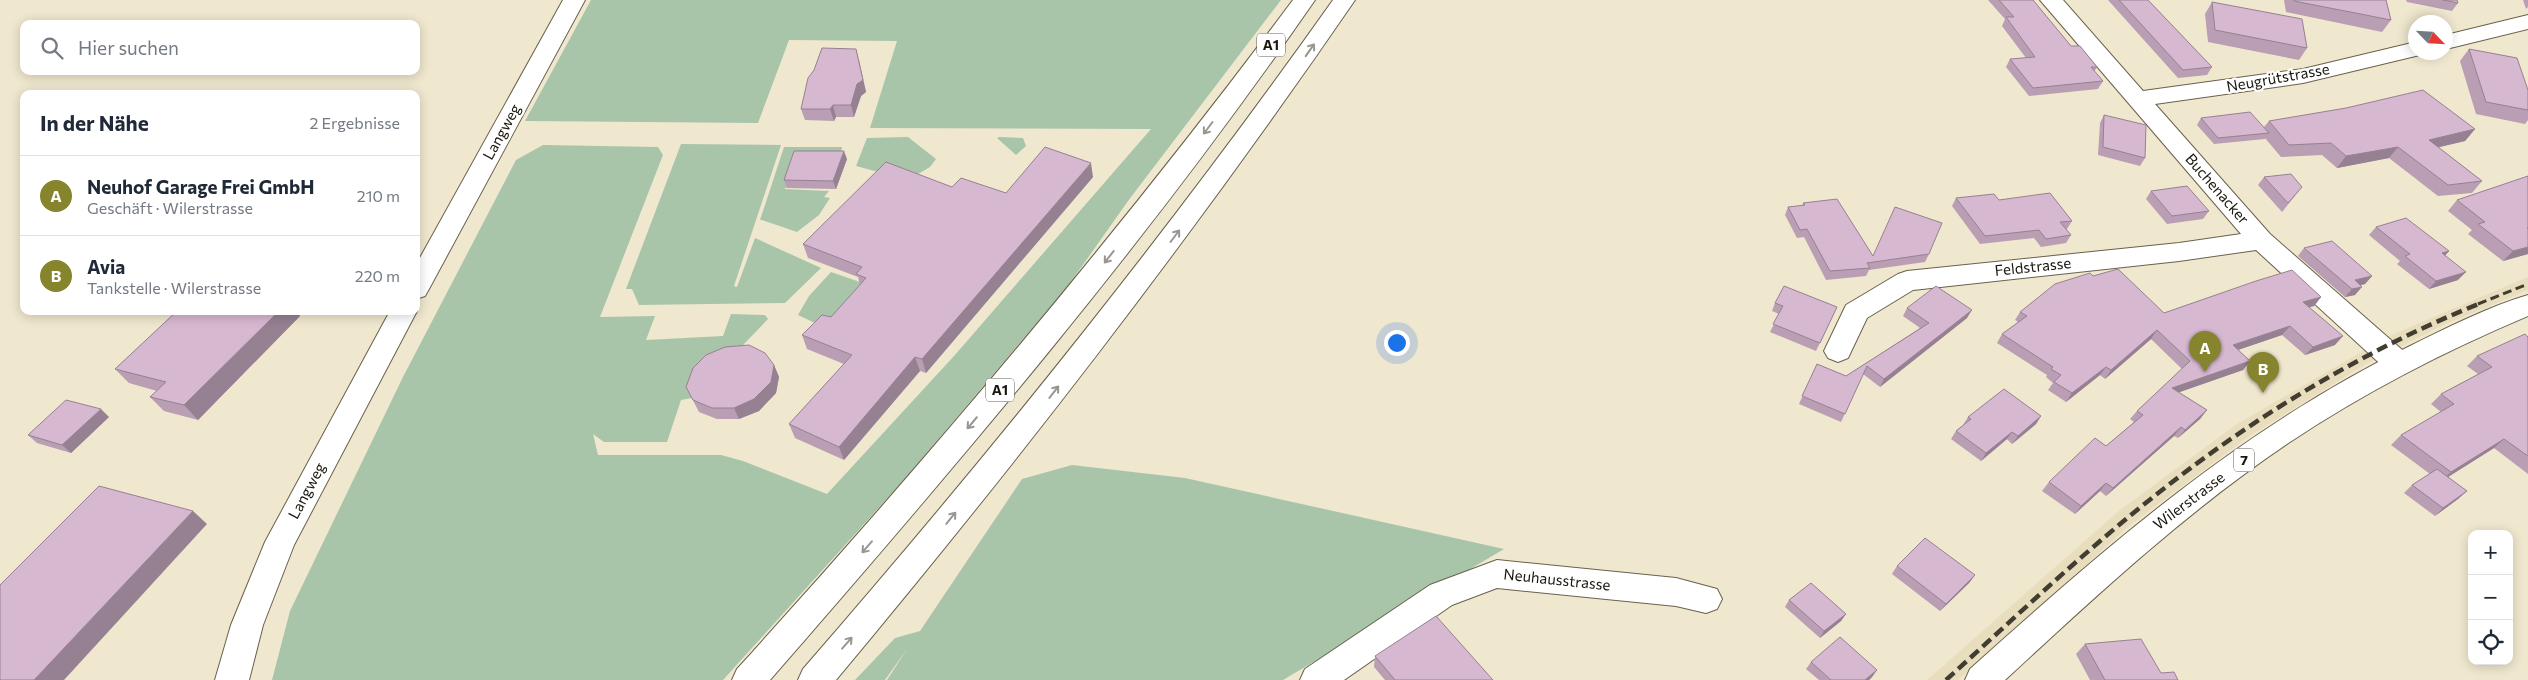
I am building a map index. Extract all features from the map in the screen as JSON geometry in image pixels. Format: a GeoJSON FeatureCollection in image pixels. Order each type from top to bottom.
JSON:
{"type":"FeatureCollection","features":[{"type":"Feature","properties":{"kind":"main road","name":"Langweg"},"geometry":{"type":"LineString","coordinates":[[420,283],[574,0]]}},
{"type":"Feature","properties":{"kind":"main road","name":"A1"},"geometry":{"type":"LineString","coordinates":[[749,680],[1011,378],[1154,199],[1304,0]]}},
{"type":"Feature","properties":{"kind":"main road","name":"A1"},"geometry":{"type":"LineString","coordinates":[[815,680],[1048,400],[1229,163],[1344,0]]}},
{"type":"Feature","properties":{"kind":"main road","name":"Buchenacker"},"geometry":{"type":"LineString","coordinates":[[2051,0],[2261,240],[2398,363]]}},
{"type":"Feature","properties":{"kind":"main road"},"geometry":{"type":"LineString","coordinates":[[2453,40],[2528,22]]}},
{"type":"Feature","properties":{"kind":"main road","name":"Neugrütstrasse"},"geometry":{"type":"LineString","coordinates":[[2138,99],[2303,76],[2408,51]]}},
{"type":"Feature","properties":{"kind":"main road","name":"Feldstrasse"},"geometry":{"type":"LineString","coordinates":[[1838,351],[1856,312],[1907,281],[2170,253],[2261,240]]}},
{"type":"Feature","properties":{"kind":"main road","name":"Wilerstrasse"},"geometry":{"type":"LineString","coordinates":[[1995,676],[2149,530],[2280,434],[2398,363],[2528,305]]}},
{"type":"Feature","properties":{"kind":"main road","name":"Langweg"},"geometry":{"type":"LineString","coordinates":[[232,680],[247,625],[280,542],[402,315]]}},
{"type":"Feature","properties":{"kind":"main road","name":"Neuhausstrasse"},"geometry":{"type":"LineString","coordinates":[[1317,680],[1441,595],[1497,574],[1676,592],[1706,599]]}},
{"type":"Feature","properties":{"kind":"shaded area"},"geometry":{"type":"Polygon","coordinates":[[[2528,277],[2528,290],[2446,324],[2366,364],[2248,437],[2130,525],[1958,680],[1927,680],[2120,510],[2237,424],[2389,336],[2528,277]]]}},
{"type":"Feature","properties":{"kind":"green space"},"geometry":{"type":"Polygon","coordinates":[[[591,0],[1281,0],[1128,201],[1068,286],[903,481],[723,680],[272,680],[290,611],[403,377],[516,160],[543,145],[658,147],[663,155],[600,317],[655,316],[646,340],[723,336],[731,314],[765,315],[768,319],[692,398],[681,400],[667,442],[604,442],[593,434],[598,455],[721,455],[743,461],[827,494],[954,356],[1151,129],[870,128],[897,41],[789,40],[758,123],[525,121],[591,0]]]}},
{"type":"Feature","properties":{"kind":"green space"},"geometry":{"type":"Polygon","coordinates":[[[908,137],[936,159],[930,167],[908,180],[856,166],[867,138],[908,137]]]}},
{"type":"Feature","properties":{"kind":"green space"},"geometry":{"type":"Polygon","coordinates":[[[997,138],[1023,138],[1026,146],[1016,155],[997,138]]]}},
{"type":"Feature","properties":{"kind":"green space"},"geometry":{"type":"Polygon","coordinates":[[[681,144],[781,145],[734,286],[737,287],[755,238],[821,268],[785,303],[639,305],[632,289],[626,289],[681,144]]]}},
{"type":"Feature","properties":{"kind":"green space"},"geometry":{"type":"Polygon","coordinates":[[[784,147],[842,147],[840,159],[784,189],[829,191],[824,197],[830,198],[819,215],[797,232],[760,220],[784,147]]]}},
{"type":"Feature","properties":{"kind":"green space"},"geometry":{"type":"Polygon","coordinates":[[[831,272],[863,283],[834,332],[798,315],[809,296],[831,272]]]}},
{"type":"Feature","properties":{"kind":"green space"},"geometry":{"type":"Polygon","coordinates":[[[1072,465],[1185,478],[1504,549],[1283,680],[887,680],[907,649],[885,680],[855,680],[895,638],[920,631],[1022,479],[1072,465]]]}},
{"type":"Feature","properties":{"kind":"building"},"geometry":{"type":"Polygon","coordinates":[[[1999,0],[2033,0],[2071,46],[2080,46],[2097,67],[2091,67],[2103,81],[2033,88],[2010,59],[2035,57],[2006,17],[2014,17],[1999,0]]]}},
{"type":"Feature","properties":{"kind":"building"},"geometry":{"type":"Polygon","coordinates":[[[2119,0],[2148,0],[2212,67],[2183,70],[2119,0]]]}},
{"type":"Feature","properties":{"kind":"building"},"geometry":{"type":"Polygon","coordinates":[[[2386,0],[2391,20],[2294,1],[2386,0]]]}},
{"type":"Feature","properties":{"kind":"building"},"geometry":{"type":"Polygon","coordinates":[[[2443,0],[2457,0],[2458,3],[2443,0]]]}},
{"type":"Feature","properties":{"kind":"building"},"geometry":{"type":"Polygon","coordinates":[[[2212,2],[2302,19],[2307,48],[2215,30],[2212,2]]]}},
{"type":"Feature","properties":{"kind":"building"},"geometry":{"type":"Polygon","coordinates":[[[822,48],[856,49],[863,80],[857,84],[851,105],[833,105],[830,109],[801,109],[808,78],[814,70],[822,48]]]}},
{"type":"Feature","properties":{"kind":"building"},"geometry":{"type":"Polygon","coordinates":[[[2469,49],[2517,58],[2528,90],[2528,110],[2486,102],[2469,49]]]}},
{"type":"Feature","properties":{"kind":"building"},"geometry":{"type":"Polygon","coordinates":[[[2423,90],[2475,129],[2429,140],[2482,181],[2448,185],[2398,147],[2346,156],[2331,143],[2289,145],[2269,121],[2346,108],[2423,90]]]}},
{"type":"Feature","properties":{"kind":"building"},"geometry":{"type":"Polygon","coordinates":[[[2250,112],[2269,133],[2218,138],[2201,118],[2250,112]]]}},
{"type":"Feature","properties":{"kind":"building"},"geometry":{"type":"Polygon","coordinates":[[[2104,115],[2146,125],[2145,158],[2103,147],[2104,115]]]}},
{"type":"Feature","properties":{"kind":"building"},"geometry":{"type":"Polygon","coordinates":[[[1045,147],[1091,163],[922,359],[915,357],[839,447],[789,424],[852,355],[802,335],[822,315],[831,317],[866,278],[856,274],[862,267],[803,244],[886,162],[952,187],[961,178],[1006,193],[1045,147]]]}},
{"type":"Feature","properties":{"kind":"building"},"geometry":{"type":"Polygon","coordinates":[[[794,151],[844,151],[833,181],[784,180],[794,151]]]}},
{"type":"Feature","properties":{"kind":"building"},"geometry":{"type":"Polygon","coordinates":[[[2291,174],[2302,187],[2288,203],[2264,177],[2291,174]]]}},
{"type":"Feature","properties":{"kind":"building"},"geometry":{"type":"Polygon","coordinates":[[[2528,176],[2528,247],[2513,251],[2478,224],[2485,222],[2457,200],[2528,176]]]}},
{"type":"Feature","properties":{"kind":"building"},"geometry":{"type":"Polygon","coordinates":[[[2187,186],[2209,211],[2172,216],[2151,191],[2187,186]]]}},
{"type":"Feature","properties":{"kind":"building"},"geometry":{"type":"Polygon","coordinates":[[[2050,193],[2072,221],[2060,222],[2071,235],[2046,239],[2039,230],[1985,236],[1956,198],[1994,194],[1999,200],[2050,193]]]}},
{"type":"Feature","properties":{"kind":"building"},"geometry":{"type":"Polygon","coordinates":[[[1837,199],[1873,256],[1895,207],[1942,223],[1929,254],[1867,263],[1870,268],[1830,271],[1807,229],[1800,230],[1788,207],[1805,205],[1803,203],[1837,199]]]}},
{"type":"Feature","properties":{"kind":"building"},"geometry":{"type":"Polygon","coordinates":[[[2406,218],[2449,251],[2442,253],[2466,272],[2436,281],[2405,256],[2410,254],[2376,227],[2406,218]]]}},
{"type":"Feature","properties":{"kind":"building"},"geometry":{"type":"Polygon","coordinates":[[[2332,241],[2372,276],[2355,280],[2362,287],[2352,289],[2304,248],[2332,241]]]}},
{"type":"Feature","properties":{"kind":"building"},"geometry":{"type":"Polygon","coordinates":[[[2118,269],[2164,313],[2292,270],[2321,297],[2303,302],[2343,336],[2313,347],[2290,326],[2233,345],[2250,361],[2172,388],[2207,410],[2185,430],[2181,427],[2113,488],[2106,483],[2081,506],[2049,482],[2095,438],[2106,446],[2143,415],[2137,411],[2190,361],[2157,330],[2111,370],[2106,367],[2072,393],[2054,382],[2061,375],[2051,369],[2053,367],[2002,334],[2027,316],[2020,312],[2055,284],[2090,273],[2093,276],[2118,269]]]}},
{"type":"Feature","properties":{"kind":"building"},"geometry":{"type":"Polygon","coordinates":[[[1784,286],[1837,307],[1820,343],[1773,324],[1783,306],[1775,303],[1784,286]]]}},
{"type":"Feature","properties":{"kind":"building"},"geometry":{"type":"Polygon","coordinates":[[[1936,286],[1972,310],[1884,379],[1867,366],[1845,414],[1802,396],[1817,364],[1846,376],[1929,323],[1907,308],[1936,286]]]}},
{"type":"Feature","properties":{"kind":"building"},"geometry":{"type":"Polygon","coordinates":[[[173,315],[275,315],[184,405],[150,397],[166,382],[115,369],[173,315]]]}},
{"type":"Feature","properties":{"kind":"building"},"geometry":{"type":"Polygon","coordinates":[[[2525,334],[2528,337],[2528,456],[2504,439],[2451,472],[2401,435],[2454,404],[2441,394],[2492,367],[2477,356],[2525,334]]]}},
{"type":"Feature","properties":{"kind":"building"},"geometry":{"type":"Polygon","coordinates":[[[749,345],[765,353],[774,365],[771,382],[754,399],[734,408],[712,408],[693,400],[686,387],[693,368],[706,355],[725,347],[749,345]]]}},
{"type":"Feature","properties":{"kind":"building"},"geometry":{"type":"Polygon","coordinates":[[[2004,389],[2041,416],[2018,436],[2012,432],[1986,453],[1956,431],[1971,419],[1968,417],[2004,389]]]}},
{"type":"Feature","properties":{"kind":"building"},"geometry":{"type":"Polygon","coordinates":[[[66,400],[101,409],[62,445],[28,435],[66,400]]]}},
{"type":"Feature","properties":{"kind":"building"},"geometry":{"type":"Polygon","coordinates":[[[2437,469],[2467,491],[2443,508],[2412,485],[2437,469]]]}},
{"type":"Feature","properties":{"kind":"building"},"geometry":{"type":"Polygon","coordinates":[[[99,486],[193,511],[34,680],[0,680],[0,585],[99,486]]]}},
{"type":"Feature","properties":{"kind":"building"},"geometry":{"type":"Polygon","coordinates":[[[1925,538],[1975,575],[1946,604],[1897,566],[1925,538]]]}},
{"type":"Feature","properties":{"kind":"building"},"geometry":{"type":"Polygon","coordinates":[[[1811,583],[1846,614],[1824,631],[1789,600],[1811,583]]]}},
{"type":"Feature","properties":{"kind":"building"},"geometry":{"type":"Polygon","coordinates":[[[1436,616],[1493,680],[1395,680],[1375,656],[1436,616]]]}},
{"type":"Feature","properties":{"kind":"building"},"geometry":{"type":"Polygon","coordinates":[[[1840,637],[1877,670],[1865,680],[1831,680],[1811,662],[1840,637]]]}},
{"type":"Feature","properties":{"kind":"building"},"geometry":{"type":"Polygon","coordinates":[[[2141,639],[2161,673],[2174,672],[2178,680],[2105,680],[2085,644],[2141,639]]]}},
{"type":"Feature","properties":{"kind":"railway"},"geometry":{"type":"LineString","coordinates":[[2478,304],[2528,284]]}},
{"type":"Feature","properties":{"kind":"railway"},"geometry":{"type":"LineString","coordinates":[[1946,680],[2113,530],[2207,456],[2281,406],[2359,360],[2399,339],[2481,303]]}},
{"type":"Feature","properties":{"kind":"place","name":"Neuhof Garage Frei GmbH"},"geometry":{"type":"Point","coordinates":[2205,372]}},
{"type":"Feature","properties":{"kind":"place","name":"Avia"},"geometry":{"type":"Point","coordinates":[2263,393]}}]}
